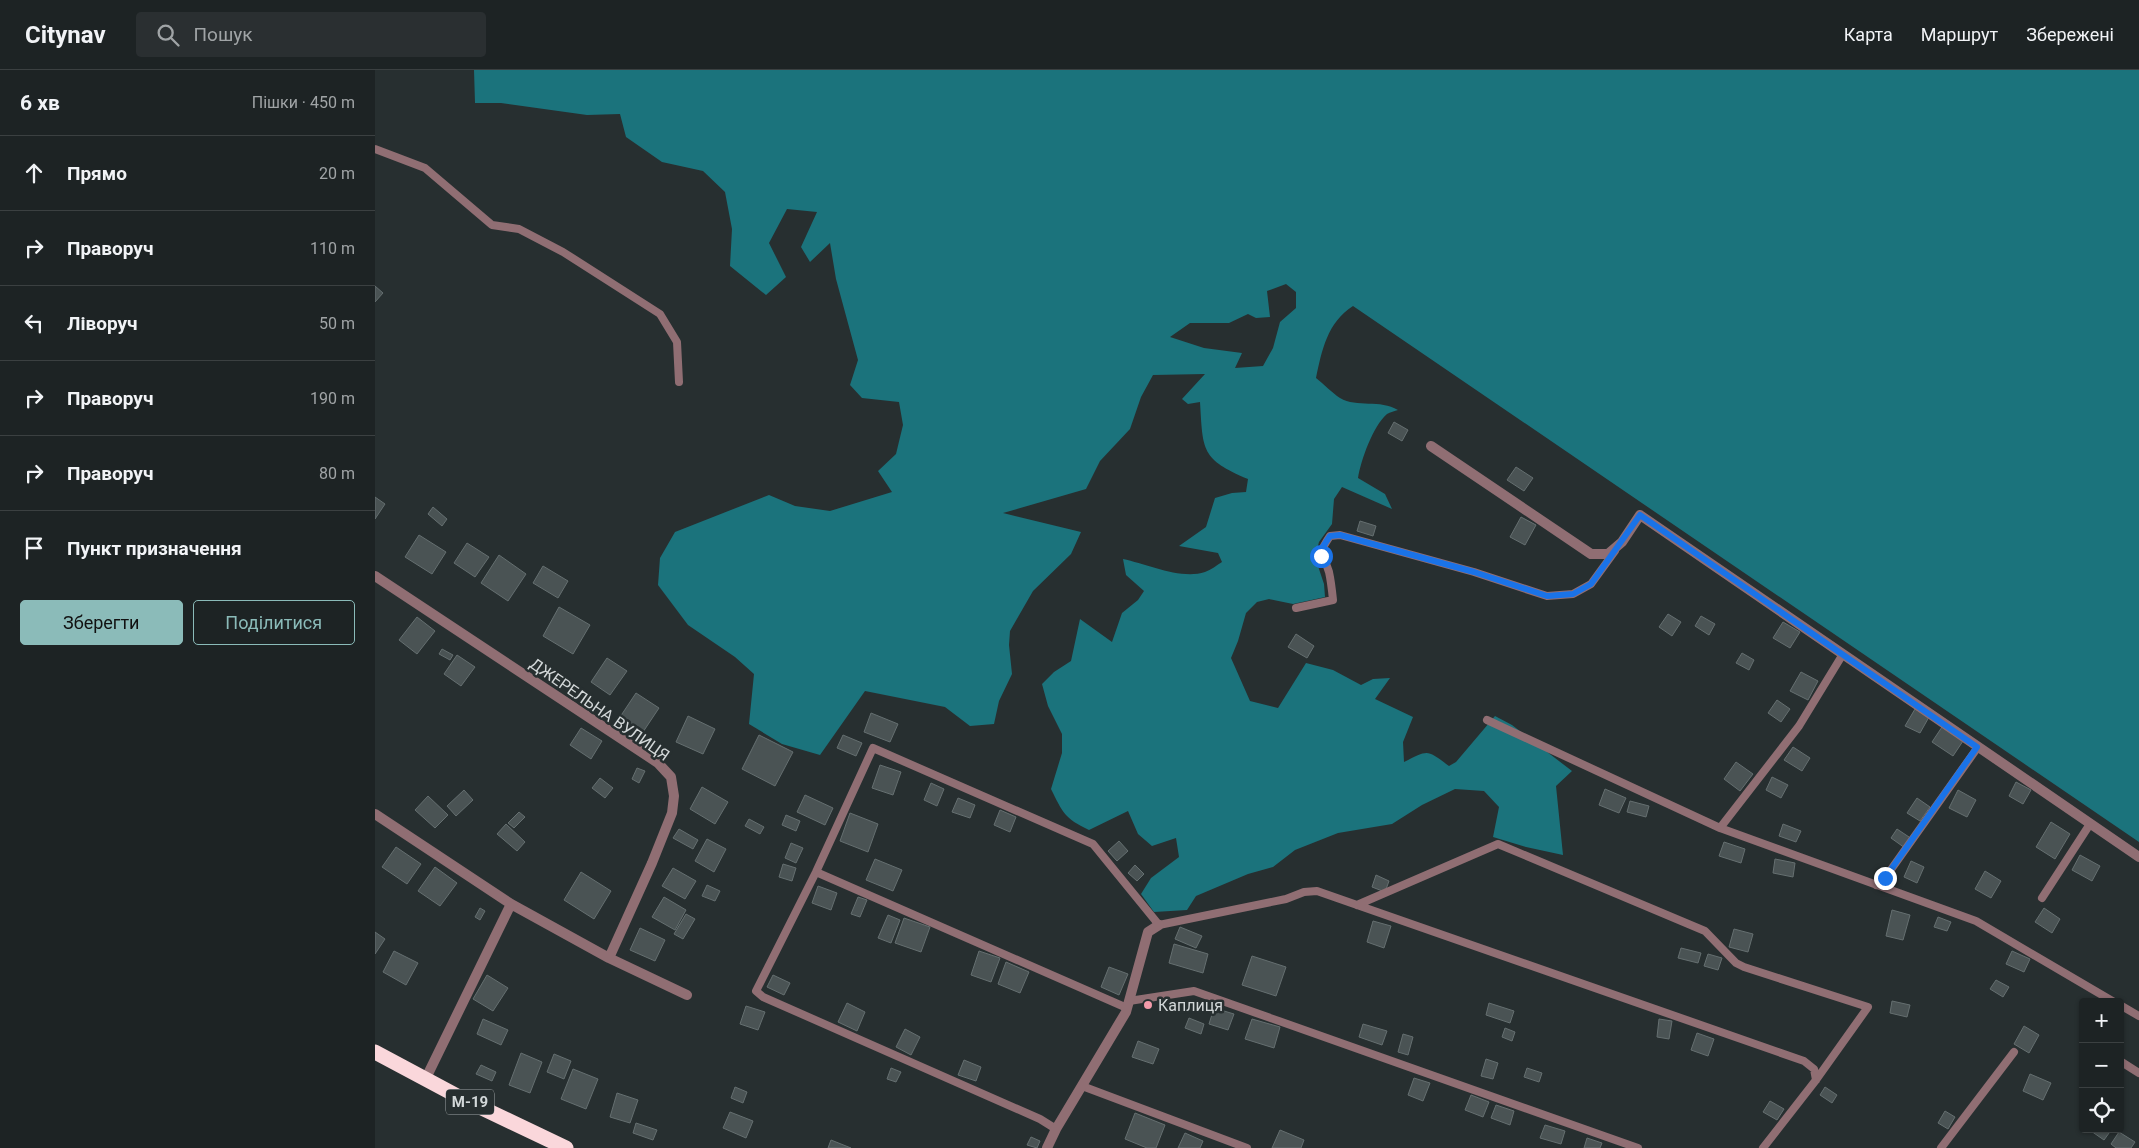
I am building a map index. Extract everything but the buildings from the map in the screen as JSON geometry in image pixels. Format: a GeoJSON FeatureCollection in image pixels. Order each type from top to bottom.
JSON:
{"type":"FeatureCollection","features":[{"type":"Feature","properties":{"kind":"highway","name":"М-19"},"geometry":{"type":"LineString","coordinates":[[375,1052],[461,1098],[566,1148]]}},
{"type":"Feature","properties":{"kind":"street"},"geometry":{"type":"LineString","coordinates":[[1431,446],[1591,554],[1608,554],[1621,542],[1640,515],[2139,857]]}},
{"type":"Feature","properties":{"kind":"street","name":"ДЖЕРЕЛЬНА ВУЛИЦЯ"},"geometry":{"type":"LineString","coordinates":[[375,576],[658,763],[671,777],[674,796],[672,813],[652,863],[609,958]]}},
{"type":"Feature","properties":{"kind":"street"},"geometry":{"type":"LineString","coordinates":[[375,814],[511,904],[609,958],[687,995]]}},
{"type":"Feature","properties":{"kind":"street"},"geometry":{"type":"LineString","coordinates":[[426,1078],[511,904]]}},
{"type":"Feature","properties":{"kind":"street"},"geometry":{"type":"LineString","coordinates":[[1047,1148],[1056,1129],[1128,1005],[1147,932],[1159,925]]}},
{"type":"Feature","properties":{"kind":"lane"},"geometry":{"type":"LineString","coordinates":[[375,149],[425,168],[492,225],[519,229],[563,252],[660,314],[677,342],[679,382]]}},
{"type":"Feature","properties":{"kind":"lane"},"geometry":{"type":"LineString","coordinates":[[1295,608],[1333,600],[1328,571],[1321,556],[1322,548],[1330,536],[1340,535],[1474,572],[1547,596],[1573,594],[1591,584],[1621,542]]}},
{"type":"Feature","properties":{"kind":"lane"},"geometry":{"type":"LineString","coordinates":[[1720,828],[1799,726],[1843,654]]}},
{"type":"Feature","properties":{"kind":"lane"},"geometry":{"type":"LineString","coordinates":[[1487,720],[1720,828],[1976,921],[2107,998]]}},
{"type":"Feature","properties":{"kind":"lane"},"geometry":{"type":"LineString","coordinates":[[1876,884],[1885,878],[1977,747]]}},
{"type":"Feature","properties":{"kind":"lane"},"geometry":{"type":"LineString","coordinates":[[1056,1129],[1040,1119],[763,997],[757,991],[816,872],[873,748],[1093,844],[1159,925],[1286,899],[1304,892],[1317,891],[1804,1061],[1814,1069],[1816,1080]]}},
{"type":"Feature","properties":{"kind":"lane"},"geometry":{"type":"LineString","coordinates":[[2042,898],[2090,824]]}},
{"type":"Feature","properties":{"kind":"lane"},"geometry":{"type":"LineString","coordinates":[[1357,905],[1498,844],[1705,931],[1736,963],[1744,967],[1868,1007],[1816,1080],[1763,1148]]}},
{"type":"Feature","properties":{"kind":"lane"},"geometry":{"type":"LineString","coordinates":[[816,872],[1128,1005],[1194,991],[1637,1148]]}},
{"type":"Feature","properties":{"kind":"lane"},"geometry":{"type":"LineString","coordinates":[[2124,1007],[2139,1016]]}},
{"type":"Feature","properties":{"kind":"lane"},"geometry":{"type":"LineString","coordinates":[[1941,1148],[2013,1052]]}},
{"type":"Feature","properties":{"kind":"lane"},"geometry":{"type":"LineString","coordinates":[[2124,1064],[2139,1073]]}},
{"type":"Feature","properties":{"kind":"lane"},"geometry":{"type":"LineString","coordinates":[[1082,1086],[1247,1148]]}},
{"type":"Feature","properties":{"kind":"shaded area"},"geometry":{"type":"Polygon","coordinates":[[[474,70],[2139,70],[2139,842],[1353,306],[1337,320],[1331,329],[1323,347],[1316,378],[1337,396],[1347,401],[1384,405],[1398,410],[1387,414],[1372,435],[1358,478],[1385,494],[1392,509],[1342,487],[1334,499],[1332,524],[1319,542],[1315,557],[1324,584],[1325,597],[1293,604],[1269,599],[1257,602],[1246,613],[1231,658],[1250,701],[1278,708],[1306,663],[1333,670],[1361,685],[1373,679],[1390,678],[1375,699],[1413,717],[1403,742],[1404,762],[1427,753],[1449,766],[1456,762],[1495,716],[1512,725],[1572,771],[1556,786],[1563,855],[1493,837],[1499,807],[1484,791],[1455,789],[1422,805],[1392,824],[1338,833],[1295,850],[1273,867],[1248,874],[1196,896],[1187,910],[1154,912],[1141,894],[1151,878],[1179,857],[1176,838],[1152,846],[1138,834],[1128,811],[1089,830],[1074,822],[1065,814],[1051,789],[1062,753],[1062,734],[1048,706],[1042,684],[1054,672],[1071,661],[1080,619],[1112,642],[1122,613],[1138,600],[1144,591],[1126,575],[1123,559],[1185,574],[1205,572],[1222,562],[1218,553],[1179,546],[1206,527],[1215,498],[1232,493],[1246,492],[1248,479],[1213,459],[1204,443],[1200,402],[1188,404],[1182,399],[1205,374],[1153,375],[1141,397],[1130,429],[1100,461],[1086,489],[1003,513],[1081,532],[1071,554],[1033,591],[1010,631],[1009,645],[1012,674],[999,701],[994,724],[970,726],[945,707],[865,691],[820,755],[782,744],[749,724],[754,674],[735,657],[688,625],[658,585],[660,558],[675,532],[769,495],[795,506],[830,511],[892,492],[878,471],[896,454],[903,425],[899,402],[862,398],[850,385],[858,360],[836,279],[830,243],[810,262],[801,247],[817,212],[787,209],[769,243],[786,277],[766,295],[730,266],[732,229],[725,192],[703,171],[662,162],[626,137],[620,114],[587,115],[501,103],[475,103],[474,70]],[[1286,284],[1267,291],[1270,317],[1256,318],[1248,314],[1229,323],[1190,323],[1170,337],[1204,348],[1242,353],[1235,368],[1263,366],[1273,348],[1280,322],[1296,308],[1296,292],[1286,284]]]}},
{"type":"Feature","properties":{"kind":"place","name":"Каплиця"},"geometry":{"type":"Point","coordinates":[1148,1005]}},
{"type":"Feature","properties":{"kind":"route"},"geometry":{"type":"LineString","coordinates":[[1321,556],[1322,548],[1330,536],[1340,535],[1474,572],[1547,596],[1573,594],[1591,584],[1640,515],[1977,747],[1885,878]]}}]}
